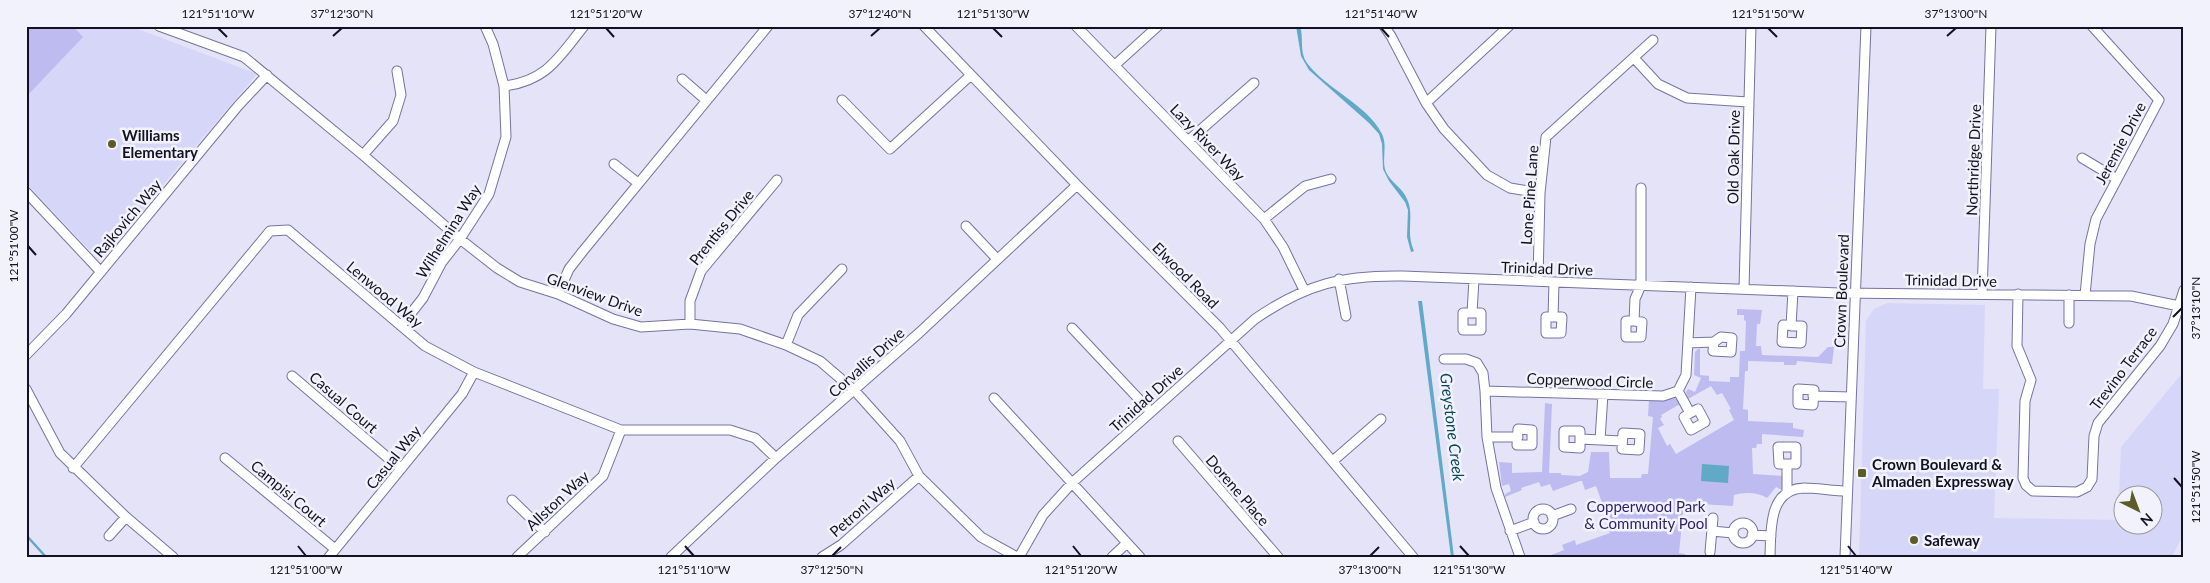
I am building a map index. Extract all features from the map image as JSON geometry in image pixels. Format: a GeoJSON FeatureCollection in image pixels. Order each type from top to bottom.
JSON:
{"type":"FeatureCollection","features":[{"type":"Feature","properties":{"kind":"street","name":"Glenview Drive"},"geometry":{"type":"LineString","coordinates":[[159,26],[244,58],[363,154],[460,239],[497,268],[520,282],[558,294],[613,319],[641,327],[690,324],[740,328],[786,344],[820,361],[855,391],[900,441],[919,476],[981,537],[1018,557]]}},
{"type":"Feature","properties":{"kind":"street","name":"Wilhelmina Way"},"geometry":{"type":"LineString","coordinates":[[401,326],[423,298],[442,262],[460,239],[489,194],[506,137],[504,86],[493,44],[485,26]]}},
{"type":"Feature","properties":{"kind":"street"},"geometry":{"type":"LineString","coordinates":[[504,86],[531,80],[547,71],[584,26]]}},
{"type":"Feature","properties":{"kind":"street"},"geometry":{"type":"LineString","coordinates":[[558,294],[569,269],[768,26]]}},
{"type":"Feature","properties":{"kind":"street","name":"Elwood Road"},"geometry":{"type":"LineString","coordinates":[[924,26],[1077,186],[1220,328],[1334,460],[1413,557]]}},
{"type":"Feature","properties":{"kind":"street","name":"Lazy River Way"},"geometry":{"type":"LineString","coordinates":[[1076,26],[1264,219],[1283,246],[1304,290]]}},
{"type":"Feature","properties":{"kind":"street"},"geometry":{"type":"LineString","coordinates":[[1115,65],[1158,26]]}},
{"type":"Feature","properties":{"kind":"street"},"geometry":{"type":"LineString","coordinates":[[1384,26],[1426,104],[1444,129],[1487,175],[1510,188],[1540,193]]}},
{"type":"Feature","properties":{"kind":"street"},"geometry":{"type":"LineString","coordinates":[[1426,104],[1509,26]]}},
{"type":"Feature","properties":{"kind":"street","name":"Old Oak Drive"},"geometry":{"type":"LineString","coordinates":[[1744,289],[1751,26]]}},
{"type":"Feature","properties":{"kind":"street","name":"Crown Boulevard"},"geometry":{"type":"LineString","coordinates":[[1845,557],[1866,26]]}},
{"type":"Feature","properties":{"kind":"street","name":"Northridge Drive"},"geometry":{"type":"LineString","coordinates":[[1982,294],[1991,26]]}},
{"type":"Feature","properties":{"kind":"street","name":"Jeremie Drive"},"geometry":{"type":"LineString","coordinates":[[2086,295],[2090,244],[2096,219],[2159,100],[2092,26]]}},
{"type":"Feature","properties":{"kind":"street","name":"Lone Pine Lane"},"geometry":{"type":"LineString","coordinates":[[1538,282],[1540,193],[1546,137],[1653,40]]}},
{"type":"Feature","properties":{"kind":"street"},"geometry":{"type":"LineString","coordinates":[[1634,58],[1658,84],[1687,98],[1748,102]]}},
{"type":"Feature","properties":{"kind":"street"},"geometry":{"type":"LineString","coordinates":[[363,154],[393,121],[401,95],[397,71]]}},
{"type":"Feature","properties":{"kind":"street","name":"Rajkovich Way"},"geometry":{"type":"LineString","coordinates":[[26,355],[66,314],[232,114],[267,75]]}},
{"type":"Feature","properties":{"kind":"street"},"geometry":{"type":"LineString","coordinates":[[842,100],[890,149],[971,75]]}},
{"type":"Feature","properties":{"kind":"street"},"geometry":{"type":"LineString","coordinates":[[682,79],[706,100]]}},
{"type":"Feature","properties":{"kind":"street"},"geometry":{"type":"LineString","coordinates":[[1188,142],[1254,83]]}},
{"type":"Feature","properties":{"kind":"street"},"geometry":{"type":"LineString","coordinates":[[2082,158],[2117,179]]}},
{"type":"Feature","properties":{"kind":"street"},"geometry":{"type":"LineString","coordinates":[[614,164],[638,184]]}},
{"type":"Feature","properties":{"kind":"street"},"geometry":{"type":"LineString","coordinates":[[1264,219],[1305,186],[1331,179]]}},
{"type":"Feature","properties":{"kind":"street","name":"Prentiss Drive"},"geometry":{"type":"LineString","coordinates":[[690,324],[690,301],[701,271],[777,180]]}},
{"type":"Feature","properties":{"kind":"street","name":"Corvallis Drive"},"geometry":{"type":"LineString","coordinates":[[671,557],[776,458],[855,391],[1077,186]]}},
{"type":"Feature","properties":{"kind":"street"},"geometry":{"type":"LineString","coordinates":[[1634,321],[1635,299],[1641,286],[1641,188]]}},
{"type":"Feature","properties":{"kind":"street"},"geometry":{"type":"LineString","coordinates":[[26,192],[100,272]]}},
{"type":"Feature","properties":{"kind":"street"},"geometry":{"type":"LineString","coordinates":[[966,226],[997,259]]}},
{"type":"Feature","properties":{"kind":"street","name":"Lenwood Way"},"geometry":{"type":"LineString","coordinates":[[73,468],[270,232],[288,230],[425,346],[474,372],[621,430],[730,430],[756,438],[776,458]]}},
{"type":"Feature","properties":{"kind":"street"},"geometry":{"type":"LineString","coordinates":[[786,344],[798,315],[842,269]]}},
{"type":"Feature","properties":{"kind":"street","name":"Trinidad Drive"},"geometry":{"type":"LineString","coordinates":[[1018,557],[1043,515],[1073,482],[1230,341],[1271,308],[1304,290],[1340,279],[1373,276],[1854,293],[2131,296],[2181,306]]}},
{"type":"Feature","properties":{"kind":"street"},"geometry":{"type":"LineString","coordinates":[[1340,279],[1346,316]]}},
{"type":"Feature","properties":{"kind":"street"},"geometry":{"type":"LineString","coordinates":[[1472,313],[1474,279]]}},
{"type":"Feature","properties":{"kind":"street"},"geometry":{"type":"LineString","coordinates":[[1553,317],[1554,282]]}},
{"type":"Feature","properties":{"kind":"street"},"geometry":{"type":"LineString","coordinates":[[1690,413],[1678,391],[1686,375],[1691,287]]}},
{"type":"Feature","properties":{"kind":"street"},"geometry":{"type":"LineString","coordinates":[[2181,306],[2184,290]]}},
{"type":"Feature","properties":{"kind":"street"},"geometry":{"type":"LineString","coordinates":[[1791,326],[1793,291]]}},
{"type":"Feature","properties":{"kind":"street","name":"Trevino Terrace"},"geometry":{"type":"LineString","coordinates":[[2018,294],[2017,346],[2031,380],[2025,401],[2023,478],[2026,485],[2033,491],[2077,492],[2087,487],[2092,479],[2094,436],[2098,423],[2160,346],[2181,306]]}},
{"type":"Feature","properties":{"kind":"street"},"geometry":{"type":"LineString","coordinates":[[2069,295],[2069,323]]}},
{"type":"Feature","properties":{"kind":"street"},"geometry":{"type":"LineString","coordinates":[[1072,328],[1151,412]]}},
{"type":"Feature","properties":{"kind":"street"},"geometry":{"type":"LineString","coordinates":[[1688,343],[1714,342]]}},
{"type":"Feature","properties":{"kind":"street"},"geometry":{"type":"LineString","coordinates":[[1444,359],[1466,359],[1477,363],[1483,373],[1487,437],[1496,488],[1520,557]]}},
{"type":"Feature","properties":{"kind":"street","name":"Casual Way"},"geometry":{"type":"LineString","coordinates":[[332,553],[462,394],[474,372]]}},
{"type":"Feature","properties":{"kind":"street","name":"Casual Court"},"geometry":{"type":"LineString","coordinates":[[292,376],[401,469]]}},
{"type":"Feature","properties":{"kind":"street"},"geometry":{"type":"LineString","coordinates":[[26,389],[60,453],[73,468],[173,557]]}},
{"type":"Feature","properties":{"kind":"street","name":"Copperwood Circle"},"geometry":{"type":"LineString","coordinates":[[1485,390],[1663,396],[1678,391]]}},
{"type":"Feature","properties":{"kind":"street"},"geometry":{"type":"LineString","coordinates":[[1600,440],[1603,394]]}},
{"type":"Feature","properties":{"kind":"street"},"geometry":{"type":"LineString","coordinates":[[1813,396],[1851,398]]}},
{"type":"Feature","properties":{"kind":"street"},"geometry":{"type":"LineString","coordinates":[[994,398],[1140,557]]}},
{"type":"Feature","properties":{"kind":"street"},"geometry":{"type":"LineString","coordinates":[[1334,460],[1380,419]]}},
{"type":"Feature","properties":{"kind":"street","name":"Allston Way"},"geometry":{"type":"LineString","coordinates":[[516,557],[603,476],[621,430]]}},
{"type":"Feature","properties":{"kind":"street"},"geometry":{"type":"LineString","coordinates":[[1487,437],[1518,437],[1517,445],[1532,445],[1532,437],[1542,438]]}},
{"type":"Feature","properties":{"kind":"street"},"geometry":{"type":"LineString","coordinates":[[1580,439],[1622,441]]}},
{"type":"Feature","properties":{"kind":"street","name":"Dorene Place"},"geometry":{"type":"LineString","coordinates":[[1178,441],[1278,557]]}},
{"type":"Feature","properties":{"kind":"street","name":"Campisi Court"},"geometry":{"type":"LineString","coordinates":[[225,458],[332,553]]}},
{"type":"Feature","properties":{"kind":"street"},"geometry":{"type":"LineString","coordinates":[[1770,557],[1774,509],[1787,492],[1787,464]]}},
{"type":"Feature","properties":{"kind":"street","name":"Petroni Way"},"geometry":{"type":"LineString","coordinates":[[822,557],[841,545],[919,476]]}},
{"type":"Feature","properties":{"kind":"street"},"geometry":{"type":"LineString","coordinates":[[1787,492],[1803,488],[1847,491]]}},
{"type":"Feature","properties":{"kind":"street"},"geometry":{"type":"LineString","coordinates":[[512,500],[545,532]]}},
{"type":"Feature","properties":{"kind":"street"},"geometry":{"type":"LineString","coordinates":[[1540,509],[1546,510],[1552,516],[1552,522],[1547,527],[1538,527],[1534,522],[1534,516],[1540,509]]}},
{"type":"Feature","properties":{"kind":"street"},"geometry":{"type":"LineString","coordinates":[[1552,516],[1572,509]]}},
{"type":"Feature","properties":{"kind":"street"},"geometry":{"type":"LineString","coordinates":[[109,536],[126,517]]}},
{"type":"Feature","properties":{"kind":"street"},"geometry":{"type":"LineString","coordinates":[[1710,552],[1713,518]]}},
{"type":"Feature","properties":{"kind":"street"},"geometry":{"type":"LineString","coordinates":[[1510,531],[1534,522]]}},
{"type":"Feature","properties":{"kind":"street"},"geometry":{"type":"LineString","coordinates":[[1744,524],[1751,529],[1752,535],[1749,540],[1740,542],[1735,539],[1733,533],[1735,527],[1744,524]]}},
{"type":"Feature","properties":{"kind":"street"},"geometry":{"type":"LineString","coordinates":[[1712,531],[1733,533]]}},
{"type":"Feature","properties":{"kind":"street"},"geometry":{"type":"LineString","coordinates":[[1752,535],[1771,536]]}},
{"type":"Feature","properties":{"kind":"street"},"geometry":{"type":"LineString","coordinates":[[1112,557],[1127,543]]}},
{"type":"Feature","properties":{"kind":"shaded area","name":"Williams Elementary"},"geometry":{"type":"Polygon","coordinates":[[[26,26],[130,26],[257,74],[99,260],[26,183],[26,26]]]}},
{"type":"Feature","properties":{"kind":"shaded area"},"geometry":{"type":"Polygon","coordinates":[[[1296,26],[1300,26],[1302,50],[1307,63],[1325,81],[1367,114],[1382,134],[1386,172],[1405,195],[1409,205],[1410,237],[1414,251],[1411,252],[1407,237],[1408,210],[1405,202],[1389,181],[1383,169],[1382,144],[1379,134],[1309,70],[1301,56],[1296,26]]]}},
{"type":"Feature","properties":{"kind":"shaded area"},"geometry":{"type":"Polygon","coordinates":[[[1418,301],[1422,301],[1454,557],[1451,557],[1418,301]]]}},
{"type":"Feature","properties":{"kind":"shaded area"},"geometry":{"type":"Polygon","coordinates":[[[1887,303],[1985,305],[1983,389],[1999,389],[1994,518],[2112,520],[2112,536],[2162,536],[2162,486],[2119,486],[2121,447],[2184,371],[2184,533],[2172,557],[1859,557],[1866,321],[1874,309],[1887,303]]]}},
{"type":"Feature","properties":{"kind":"shaded area"},"geometry":{"type":"Polygon","coordinates":[[[1702,464],[1729,466],[1728,483],[1701,481],[1702,464]]]}},
{"type":"Feature","properties":{"kind":"green space"},"geometry":{"type":"Polygon","coordinates":[[[26,26],[73,26],[83,37],[26,97],[26,26]]]}},
{"type":"Feature","properties":{"kind":"green space","name":"Copperwood Park & Community Pool"},"geometry":{"type":"Polygon","coordinates":[[[1737,309],[1762,310],[1760,324],[1757,324],[1756,346],[1761,346],[1762,355],[1818,357],[1828,347],[1834,347],[1832,364],[1797,361],[1796,365],[1784,365],[1784,362],[1748,361],[1748,371],[1745,371],[1743,409],[1748,410],[1748,421],[1793,423],[1793,428],[1804,430],[1803,437],[1762,434],[1762,444],[1757,444],[1756,448],[1752,448],[1753,474],[1783,476],[1784,487],[1782,490],[1776,487],[1767,498],[1751,493],[1734,495],[1733,506],[1684,503],[1679,553],[1685,554],[1685,557],[1546,557],[1564,550],[1562,545],[1575,540],[1576,545],[1610,533],[1607,523],[1609,522],[1596,486],[1585,490],[1582,481],[1580,481],[1553,491],[1550,484],[1541,487],[1539,482],[1521,488],[1522,490],[1505,497],[1505,494],[1511,491],[1509,484],[1502,486],[1499,462],[1512,463],[1512,473],[1542,472],[1545,403],[1552,404],[1549,473],[1561,473],[1561,475],[1580,476],[1588,472],[1591,452],[1609,452],[1610,478],[1641,478],[1642,474],[1648,474],[1653,417],[1648,416],[1649,400],[1675,398],[1680,404],[1661,415],[1660,419],[1664,425],[1658,428],[1667,446],[1670,444],[1676,454],[1734,420],[1729,410],[1731,409],[1722,393],[1717,395],[1711,386],[1688,399],[1686,392],[1688,389],[1695,392],[1701,378],[1694,375],[1695,352],[1698,349],[1700,349],[1700,375],[1709,376],[1709,381],[1730,382],[1730,377],[1739,377],[1740,351],[1745,351],[1746,321],[1744,320],[1744,315],[1737,315],[1737,309]]]}},
{"type":"Feature","properties":{"kind":"waterway"},"geometry":{"type":"LineString","coordinates":[[26,535],[46,557]]}},
{"type":"Feature","properties":{"kind":"place","name":"Williams Elementary"},"geometry":{"type":"Point","coordinates":[112,144]}},
{"type":"Feature","properties":{"kind":"place","name":"Crown Boulevard & Almaden Expressway"},"geometry":{"type":"Point","coordinates":[1862,473]}},
{"type":"Feature","properties":{"kind":"place","name":"Safeway"},"geometry":{"type":"Point","coordinates":[1914,540]}},
{"type":"Feature","properties":{"kind":"water label","name":"Greystone Creek"},"geometry":{"type":"Point","coordinates":[1453,427]}}]}
